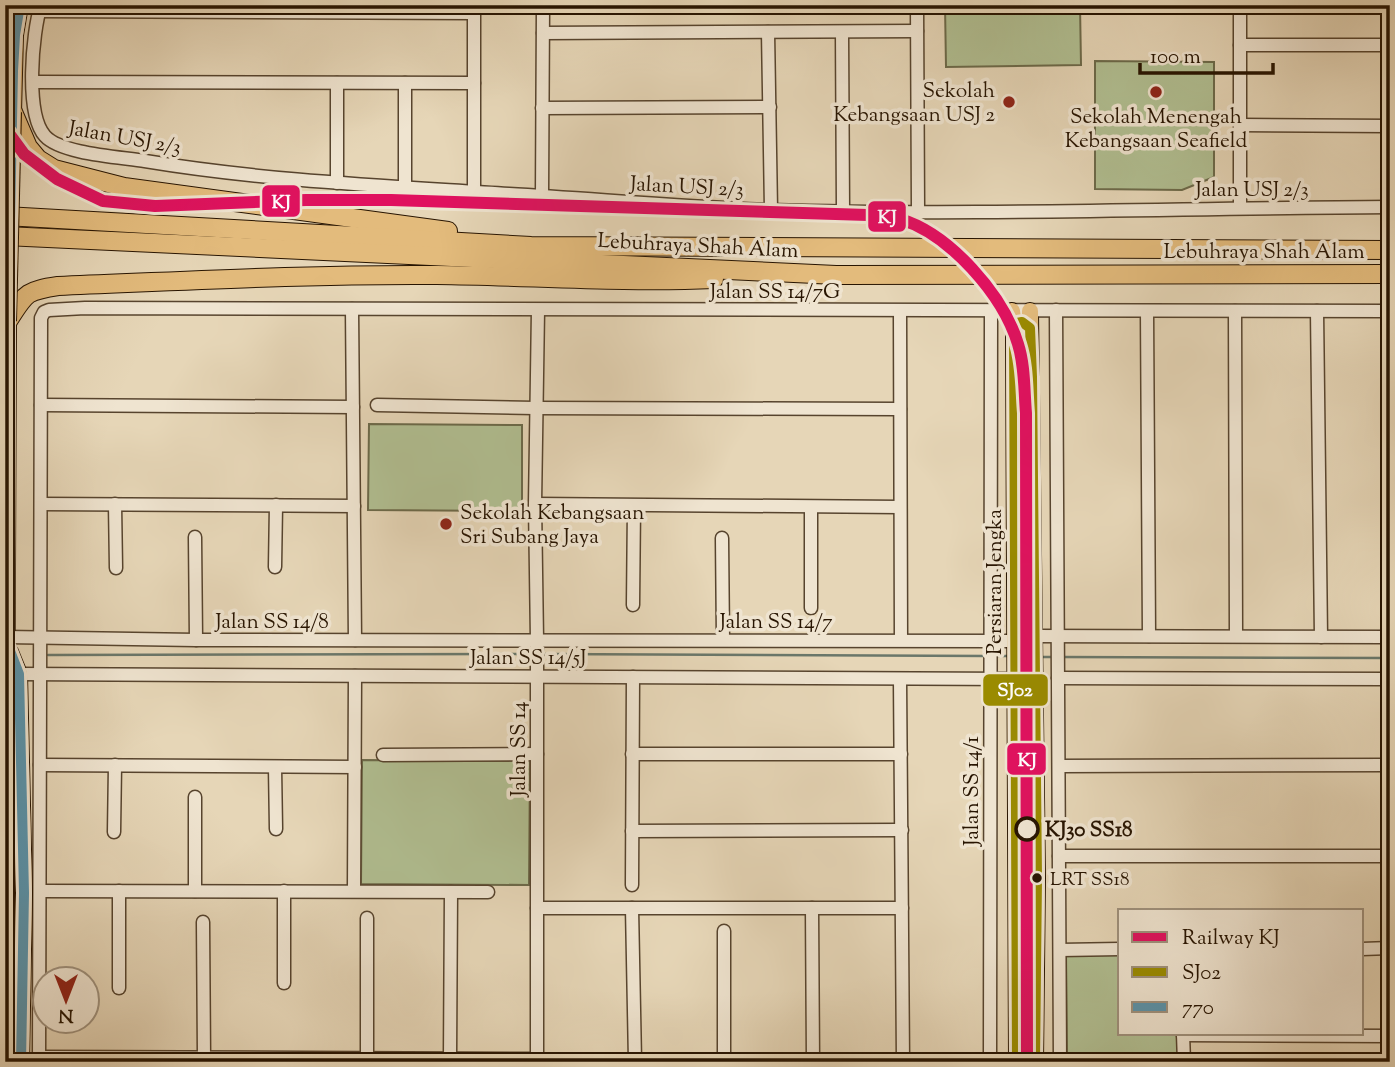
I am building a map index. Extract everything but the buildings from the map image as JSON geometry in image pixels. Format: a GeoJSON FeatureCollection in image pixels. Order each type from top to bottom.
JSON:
{"type":"FeatureCollection","features":[{"type":"Feature","properties":{"kind":"highway"},"geometry":{"type":"LineString","coordinates":[[13,112],[28,147],[37,159],[54,169],[124,187],[481,235],[531,246]]}},
{"type":"Feature","properties":{"kind":"highway","name":"Lebuhraya Shah Alam"},"geometry":{"type":"LineString","coordinates":[[5,216],[531,246],[1390,250]]}},
{"type":"Feature","properties":{"kind":"highway","name":"Lebuhraya Shah Alam"},"geometry":{"type":"LineString","coordinates":[[5,236],[836,275],[1390,274]]}},
{"type":"Feature","properties":{"kind":"highway"},"geometry":{"type":"LineString","coordinates":[[1146,248],[1249,241],[1390,240]]}},
{"type":"Feature","properties":{"kind":"highway"},"geometry":{"type":"LineString","coordinates":[[1142,274],[1390,286]]}},
{"type":"Feature","properties":{"kind":"highway"},"geometry":{"type":"LineString","coordinates":[[8,321],[25,295],[33,290],[58,286],[318,276],[438,275],[646,282],[836,275]]}},
{"type":"Feature","properties":{"kind":"main road"},"geometry":{"type":"LineString","coordinates":[[5,1062],[8,321],[15,35],[20,5]]}},
{"type":"Feature","properties":{"kind":"main road","name":"Persiaran Jengka"},"geometry":{"type":"LineString","coordinates":[[1017,1062],[1015,651],[1019,323],[1030,311]]}},
{"type":"Feature","properties":{"kind":"main road","name":"Persiaran Jengka"},"geometry":{"type":"LineString","coordinates":[[1019,323],[1034,650],[1037,878],[1035,1062]]}},
{"type":"Feature","properties":{"kind":"main road"},"geometry":{"type":"LineString","coordinates":[[7,640],[19,674],[24,893],[21,1062]]}},
{"type":"Feature","properties":{"kind":"street"},"geometry":{"type":"LineString","coordinates":[[542,196],[543,5]]}},
{"type":"Feature","properties":{"kind":"street"},"geometry":{"type":"LineString","coordinates":[[917,5],[918,210]]}},
{"type":"Feature","properties":{"kind":"street"},"geometry":{"type":"LineString","coordinates":[[1240,5],[1240,208]]}},
{"type":"Feature","properties":{"kind":"street"},"geometry":{"type":"LineString","coordinates":[[40,8],[474,9],[474,192]]}},
{"type":"Feature","properties":{"kind":"street","name":"Jalan USJ 2/3"},"geometry":{"type":"LineString","coordinates":[[40,8],[33,82],[34,116],[45,137],[55,144],[78,150],[187,168],[245,176],[337,183],[771,210],[1390,207]]}},
{"type":"Feature","properties":{"kind":"street"},"geometry":{"type":"LineString","coordinates":[[543,33],[917,31]]}},
{"type":"Feature","properties":{"kind":"street"},"geometry":{"type":"LineString","coordinates":[[768,32],[771,210]]}},
{"type":"Feature","properties":{"kind":"street"},"geometry":{"type":"LineString","coordinates":[[842,32],[843,210]]}},
{"type":"Feature","properties":{"kind":"street"},"geometry":{"type":"LineString","coordinates":[[1240,45],[1390,46]]}},
{"type":"Feature","properties":{"kind":"street"},"geometry":{"type":"LineString","coordinates":[[33,82],[474,83]]}},
{"type":"Feature","properties":{"kind":"street"},"geometry":{"type":"LineString","coordinates":[[337,83],[337,183]]}},
{"type":"Feature","properties":{"kind":"street"},"geometry":{"type":"LineString","coordinates":[[405,83],[405,187]]}},
{"type":"Feature","properties":{"kind":"street"},"geometry":{"type":"LineString","coordinates":[[542,108],[769,107]]}},
{"type":"Feature","properties":{"kind":"street"},"geometry":{"type":"LineString","coordinates":[[1240,125],[1390,126]]}},
{"type":"Feature","properties":{"kind":"street","name":"Jalan SS 14/7G"},"geometry":{"type":"LineString","coordinates":[[41,405],[41,318],[44,312],[85,308],[991,311],[1019,323]]}},
{"type":"Feature","properties":{"kind":"street"},"geometry":{"type":"LineString","coordinates":[[352,309],[355,640]]}},
{"type":"Feature","properties":{"kind":"street","name":"Jalan SS 14"},"geometry":{"type":"LineString","coordinates":[[537,1060],[535,408],[538,310]]}},
{"type":"Feature","properties":{"kind":"street"},"geometry":{"type":"LineString","coordinates":[[1056,310],[1059,424],[1060,1062]]}},
{"type":"Feature","properties":{"kind":"street"},"geometry":{"type":"LineString","coordinates":[[900,311],[901,640]]}},
{"type":"Feature","properties":{"kind":"street","name":"Jalan SS 14/1"},"geometry":{"type":"LineString","coordinates":[[990,1062],[991,311]]}},
{"type":"Feature","properties":{"kind":"street"},"geometry":{"type":"LineString","coordinates":[[1030,311],[1390,311]]}},
{"type":"Feature","properties":{"kind":"street"},"geometry":{"type":"LineString","coordinates":[[1147,311],[1149,636]]}},
{"type":"Feature","properties":{"kind":"street"},"geometry":{"type":"LineString","coordinates":[[1235,311],[1236,636]]}},
{"type":"Feature","properties":{"kind":"street"},"geometry":{"type":"LineString","coordinates":[[1317,311],[1321,637]]}},
{"type":"Feature","properties":{"kind":"street"},"geometry":{"type":"LineString","coordinates":[[353,407],[41,405],[39,1059],[537,1060]]}},
{"type":"Feature","properties":{"kind":"street"},"geometry":{"type":"LineString","coordinates":[[377,405],[900,409]]}},
{"type":"Feature","properties":{"kind":"street"},"geometry":{"type":"LineString","coordinates":[[535,503],[901,507]]}},
{"type":"Feature","properties":{"kind":"street"},"geometry":{"type":"LineString","coordinates":[[41,504],[354,506]]}},
{"type":"Feature","properties":{"kind":"street"},"geometry":{"type":"LineString","coordinates":[[115,504],[116,568]]}},
{"type":"Feature","properties":{"kind":"street"},"geometry":{"type":"LineString","coordinates":[[275,567],[276,505]]}},
{"type":"Feature","properties":{"kind":"street"},"geometry":{"type":"LineString","coordinates":[[633,605],[634,506]]}},
{"type":"Feature","properties":{"kind":"street"},"geometry":{"type":"LineString","coordinates":[[811,507],[811,608]]}},
{"type":"Feature","properties":{"kind":"street"},"geometry":{"type":"LineString","coordinates":[[195,537],[196,640]]}},
{"type":"Feature","properties":{"kind":"street"},"geometry":{"type":"LineString","coordinates":[[722,538],[723,640]]}},
{"type":"Feature","properties":{"kind":"street"},"geometry":{"type":"LineString","coordinates":[[1034,650],[1058,636],[1390,637]]}},
{"type":"Feature","properties":{"kind":"street","name":"Jalan SS 14/8"},"geometry":{"type":"LineString","coordinates":[[7,640],[355,640],[537,649]]}},
{"type":"Feature","properties":{"kind":"street","name":"Jalan SS 14/7"},"geometry":{"type":"LineString","coordinates":[[537,649],[723,640],[901,640],[990,651],[1015,651]]}},
{"type":"Feature","properties":{"kind":"street","name":"Jalan SS 14/5J"},"geometry":{"type":"LineString","coordinates":[[19,674],[1015,679]]}},
{"type":"Feature","properties":{"kind":"street"},"geometry":{"type":"LineString","coordinates":[[354,891],[355,676]]}},
{"type":"Feature","properties":{"kind":"street"},"geometry":{"type":"LineString","coordinates":[[632,885],[633,677]]}},
{"type":"Feature","properties":{"kind":"street"},"geometry":{"type":"LineString","coordinates":[[1058,678],[1390,679]]}},
{"type":"Feature","properties":{"kind":"street"},"geometry":{"type":"LineString","coordinates":[[900,679],[903,1062]]}},
{"type":"Feature","properties":{"kind":"street"},"geometry":{"type":"LineString","coordinates":[[383,755],[537,754]]}},
{"type":"Feature","properties":{"kind":"street"},"geometry":{"type":"LineString","coordinates":[[632,754],[901,754]]}},
{"type":"Feature","properties":{"kind":"street"},"geometry":{"type":"LineString","coordinates":[[40,765],[355,767]]}},
{"type":"Feature","properties":{"kind":"street"},"geometry":{"type":"LineString","coordinates":[[114,832],[115,765]]}},
{"type":"Feature","properties":{"kind":"street"},"geometry":{"type":"LineString","coordinates":[[1059,766],[1390,765]]}},
{"type":"Feature","properties":{"kind":"street"},"geometry":{"type":"LineString","coordinates":[[275,767],[276,829]]}},
{"type":"Feature","properties":{"kind":"street"},"geometry":{"type":"LineString","coordinates":[[195,797],[195,891]]}},
{"type":"Feature","properties":{"kind":"street"},"geometry":{"type":"LineString","coordinates":[[632,831],[901,830]]}},
{"type":"Feature","properties":{"kind":"street"},"geometry":{"type":"LineString","coordinates":[[1059,856],[1390,856]]}},
{"type":"Feature","properties":{"kind":"street"},"geometry":{"type":"LineString","coordinates":[[40,891],[488,892]]}},
{"type":"Feature","properties":{"kind":"street"},"geometry":{"type":"LineString","coordinates":[[119,891],[119,988]]}},
{"type":"Feature","properties":{"kind":"street"},"geometry":{"type":"LineString","coordinates":[[284,891],[284,983]]}},
{"type":"Feature","properties":{"kind":"street"},"geometry":{"type":"LineString","coordinates":[[450,1059],[451,892]]}},
{"type":"Feature","properties":{"kind":"street"},"geometry":{"type":"LineString","coordinates":[[537,908],[902,908]]}},
{"type":"Feature","properties":{"kind":"street"},"geometry":{"type":"LineString","coordinates":[[632,908],[635,1061]]}},
{"type":"Feature","properties":{"kind":"street"},"geometry":{"type":"LineString","coordinates":[[812,908],[813,1062]]}},
{"type":"Feature","properties":{"kind":"street"},"geometry":{"type":"LineString","coordinates":[[367,918],[367,1058]]}},
{"type":"Feature","properties":{"kind":"street"},"geometry":{"type":"LineString","coordinates":[[204,922],[204,1058]]}},
{"type":"Feature","properties":{"kind":"street"},"geometry":{"type":"LineString","coordinates":[[724,931],[724,1062]]}},
{"type":"Feature","properties":{"kind":"street"},"geometry":{"type":"LineString","coordinates":[[1364,948],[1390,948]]}},
{"type":"Feature","properties":{"kind":"street"},"geometry":{"type":"LineString","coordinates":[[1060,950],[1118,949]]}},
{"type":"Feature","properties":{"kind":"street"},"geometry":{"type":"LineString","coordinates":[[1183,1036],[1184,1062]]}},
{"type":"Feature","properties":{"kind":"street"},"geometry":{"type":"LineString","coordinates":[[1364,1036],[1390,1036]]}},
{"type":"Feature","properties":{"kind":"green space"},"geometry":{"type":"Polygon","coordinates":[[[945,5],[1080,5],[1081,65],[946,67],[945,5]]]}},
{"type":"Feature","properties":{"kind":"green space"},"geometry":{"type":"Polygon","coordinates":[[[1095,61],[1214,62],[1214,177],[1182,190],[1095,189],[1095,61]]]}},
{"type":"Feature","properties":{"kind":"green space"},"geometry":{"type":"Polygon","coordinates":[[[369,424],[522,425],[522,511],[368,510],[369,424]]]}},
{"type":"Feature","properties":{"kind":"green space"},"geometry":{"type":"Polygon","coordinates":[[[362,760],[530,761],[529,885],[361,884],[362,760]]]}},
{"type":"Feature","properties":{"kind":"green space"},"geometry":{"type":"Polygon","coordinates":[[[1066,953],[1118,953],[1118,1036],[1179,1036],[1179,1062],[1067,1062],[1066,953]]]}},
{"type":"Feature","properties":{"kind":"waterway"},"geometry":{"type":"LineString","coordinates":[[48,655],[532,654]]}},
{"type":"Feature","properties":{"kind":"waterway"},"geometry":{"type":"LineString","coordinates":[[543,654],[987,656]]}},
{"type":"Feature","properties":{"kind":"waterway"},"geometry":{"type":"LineString","coordinates":[[994,656],[1008,656]]}},
{"type":"Feature","properties":{"kind":"waterway"},"geometry":{"type":"LineString","coordinates":[[1040,657],[1054,657]]}},
{"type":"Feature","properties":{"kind":"waterway"},"geometry":{"type":"LineString","coordinates":[[1061,657],[1390,658]]}},
{"type":"Feature","properties":{"kind":"rail line","name":"KJ"},"geometry":{"type":"LineString","coordinates":[[5,128],[24,154],[57,179],[103,201],[155,206],[306,200],[391,200],[868,215],[896,218],[919,227],[955,252],[987,287],[1011,325],[1018,344],[1024,378],[1027,1062]]}},
{"type":"Feature","properties":{"kind":"transit line","name":"770"},"geometry":{"type":"LineString","coordinates":[[20,5],[13,71],[8,321],[7,643],[19,674],[24,893],[21,1062]]}},
{"type":"Feature","properties":{"kind":"transit line","name":"SJ02"},"geometry":{"type":"LineString","coordinates":[[1017,1062],[1014,328],[1017,323],[1022,322],[1030,328],[1032,377],[1037,878],[1035,1062]]}},
{"type":"Feature","properties":{"kind":"place","name":"Sekolah Menengah Kebangsaan Seafield"},"geometry":{"type":"Point","coordinates":[1156,92]}},
{"type":"Feature","properties":{"kind":"place","name":"Sekolah Kebangsaan USJ 2"},"geometry":{"type":"Point","coordinates":[1009,102]}},
{"type":"Feature","properties":{"kind":"place","name":"Sekolah Kebangsaan Sri Subang Jaya"},"geometry":{"type":"Point","coordinates":[446,524]}},
{"type":"Feature","properties":{"kind":"place","name":"KJ30 SS18"},"geometry":{"type":"Point","coordinates":[1027,829]}},
{"type":"Feature","properties":{"kind":"place","name":"LRT SS18"},"geometry":{"type":"Point","coordinates":[1037,878]}}]}
